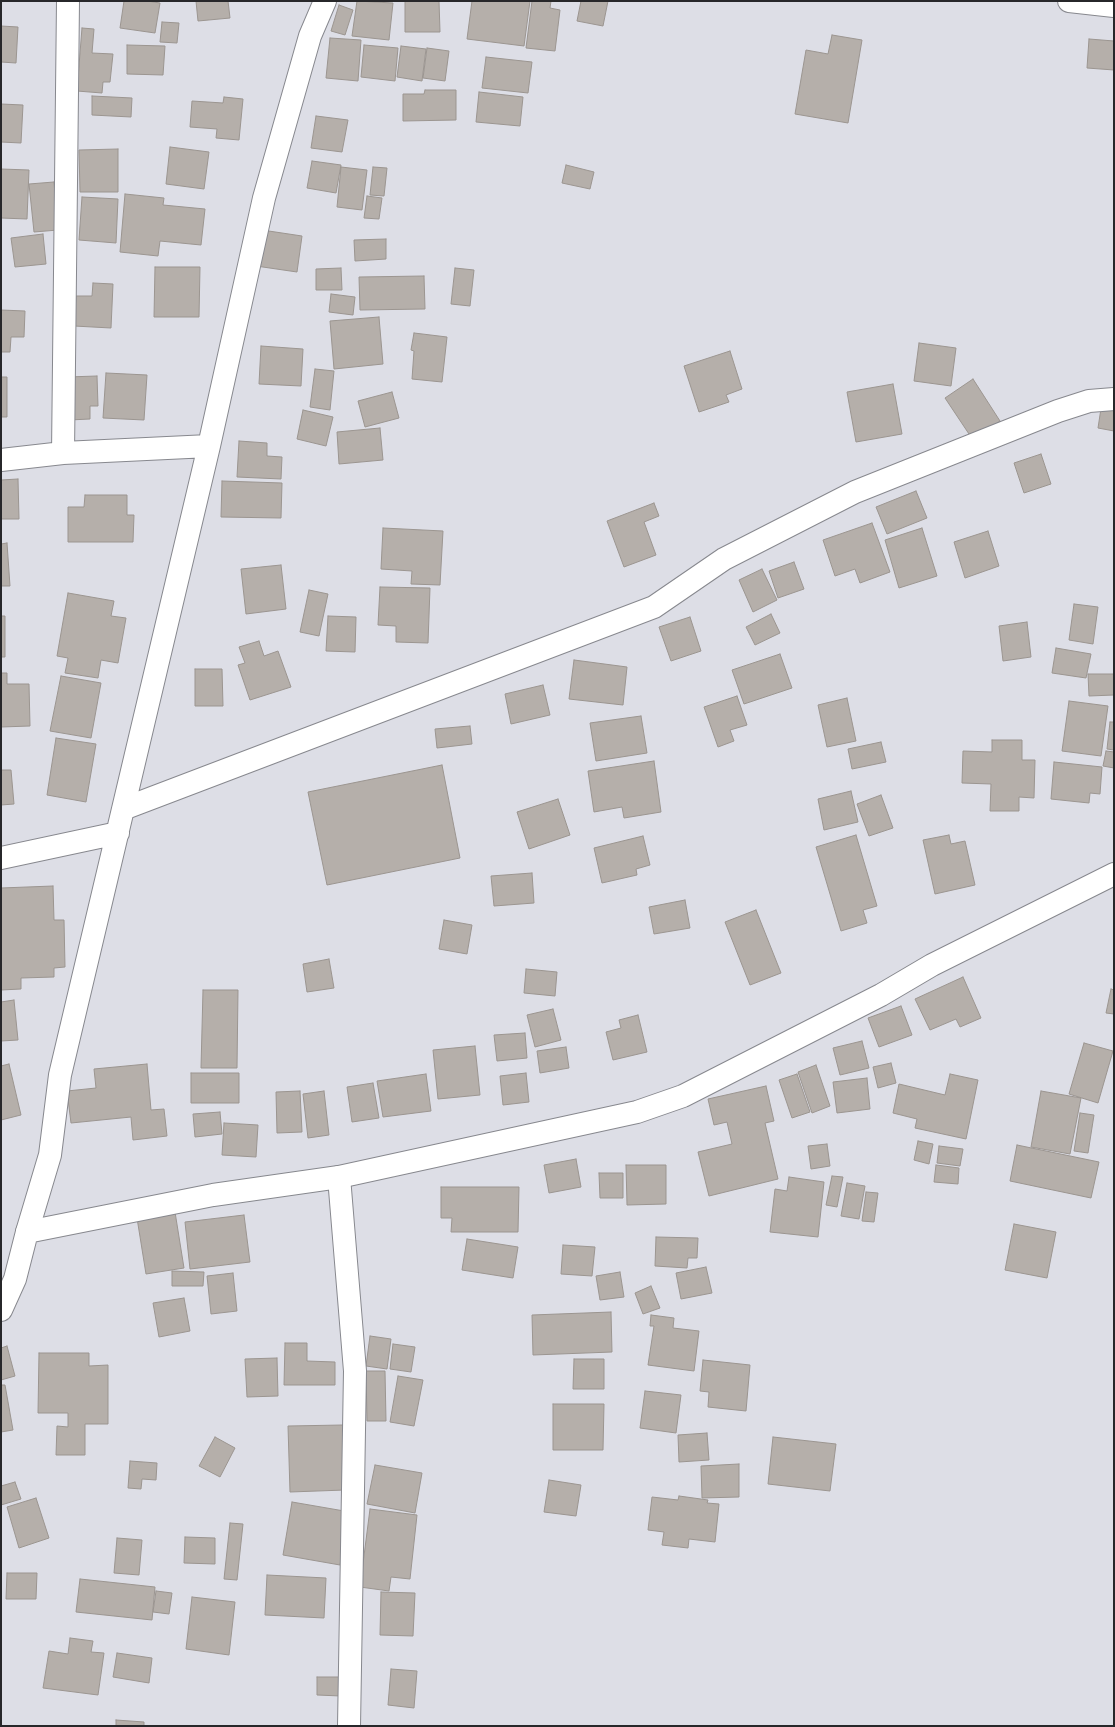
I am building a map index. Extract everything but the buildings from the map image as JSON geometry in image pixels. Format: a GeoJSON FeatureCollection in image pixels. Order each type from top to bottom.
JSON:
{"type":"FeatureCollection","features":[{"type":"Feature","properties":{"kind":"street"},"geometry":{"type":"LineString","coordinates":[[63,453],[68,1]]}},
{"type":"Feature","properties":{"kind":"street"},"geometry":{"type":"LineString","coordinates":[[1,1310],[15,1279],[27,1232],[50,1155],[60,1075],[209,446],[264,198],[310,36],[325,1]]}},
{"type":"Feature","properties":{"kind":"street"},"geometry":{"type":"LineString","coordinates":[[1069,1],[1114,6]]}},
{"type":"Feature","properties":{"kind":"street"},"geometry":{"type":"LineString","coordinates":[[124,809],[654,608],[724,559],[855,492],[1058,411],[1089,401],[1114,399]]}},
{"type":"Feature","properties":{"kind":"street"},"geometry":{"type":"LineString","coordinates":[[1,460],[63,453],[209,446]]}},
{"type":"Feature","properties":{"kind":"street"},"geometry":{"type":"LineString","coordinates":[[1,858],[118,833]]}},
{"type":"Feature","properties":{"kind":"street"},"geometry":{"type":"LineString","coordinates":[[27,1232],[213,1195],[339,1177],[637,1112],[683,1096],[881,995],[932,965],[1114,874]]}},
{"type":"Feature","properties":{"kind":"street"},"geometry":{"type":"LineString","coordinates":[[339,1177],[355,1370],[349,1726]]}}]}
